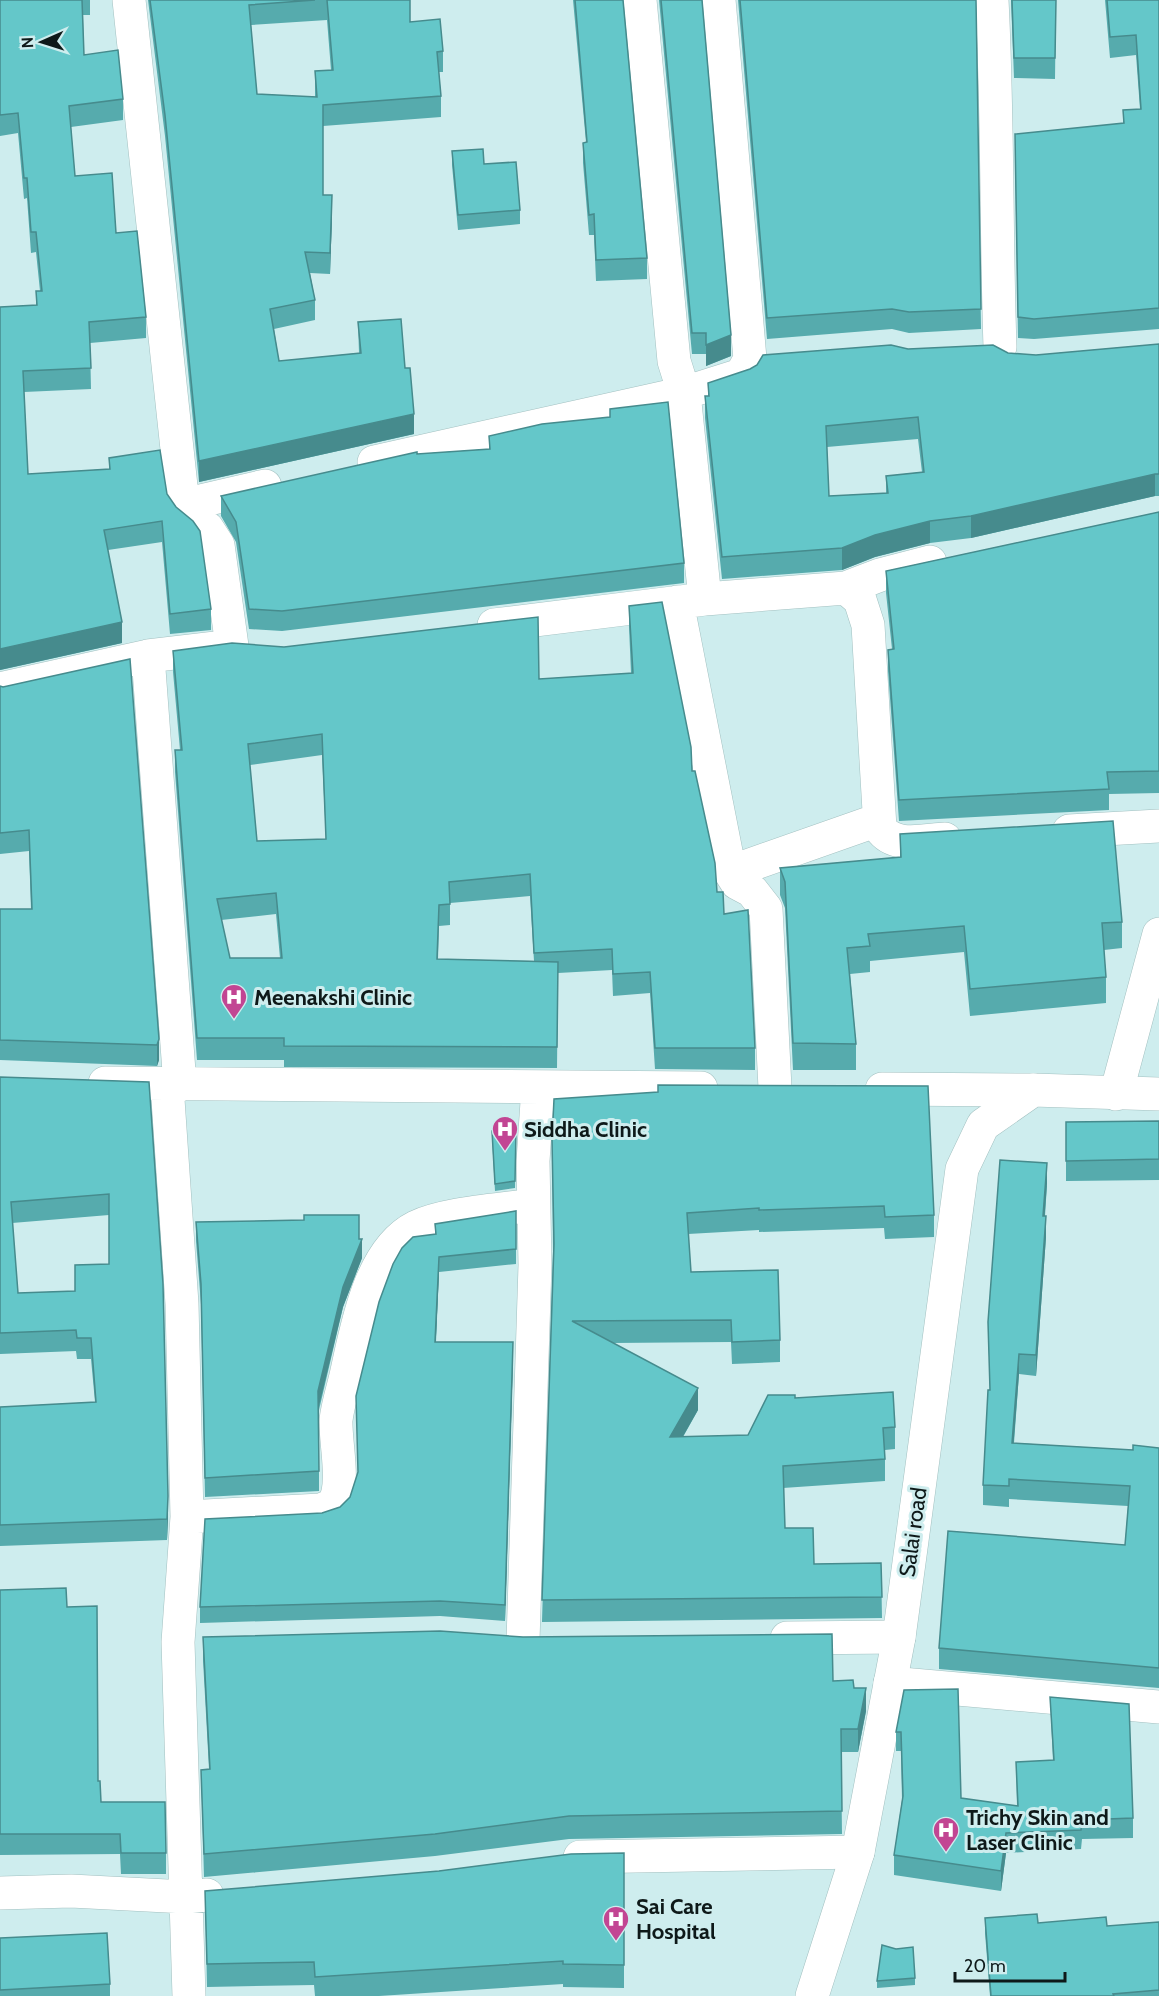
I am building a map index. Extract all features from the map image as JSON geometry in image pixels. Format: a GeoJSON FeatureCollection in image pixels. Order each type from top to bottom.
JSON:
{"type":"FeatureCollection","features":[{"type":"Feature","properties":{"kind":"street"},"geometry":{"type":"LineString","coordinates":[[0,689],[148,656],[247,647],[218,545],[207,528],[191,517],[183,505],[129,0]]}},
{"type":"Feature","properties":{"kind":"street"},"geometry":{"type":"LineString","coordinates":[[640,0],[674,361],[684,393],[691,600],[730,872],[736,883],[752,891],[766,909],[775,1088]]}},
{"type":"Feature","properties":{"kind":"street"},"geometry":{"type":"LineString","coordinates":[[346,468],[684,393],[741,375],[762,358],[719,0]]}},
{"type":"Feature","properties":{"kind":"street"},"geometry":{"type":"LineString","coordinates":[[965,349],[1013,352],[995,199],[997,94],[992,0]]}},
{"type":"Feature","properties":{"kind":"street"},"geometry":{"type":"LineString","coordinates":[[183,505],[300,479]]}},
{"type":"Feature","properties":{"kind":"street"},"geometry":{"type":"LineString","coordinates":[[460,629],[691,600],[846,588],[880,575],[935,561],[964,558]]}},
{"type":"Feature","properties":{"kind":"street"},"geometry":{"type":"LineString","coordinates":[[846,588],[860,600],[868,625],[878,820],[884,834],[897,842],[981,837]]}},
{"type":"Feature","properties":{"kind":"street"},"geometry":{"type":"LineString","coordinates":[[148,656],[173,1085],[182,1304],[187,1517],[178,1642],[189,1996]]}},
{"type":"Feature","properties":{"kind":"street"},"geometry":{"type":"LineString","coordinates":[[730,872],[878,820]]}},
{"type":"Feature","properties":{"kind":"street"},"geometry":{"type":"LineString","coordinates":[[1040,833],[1159,826]]}},
{"type":"Feature","properties":{"kind":"street"},"geometry":{"type":"LineString","coordinates":[[1116,1094],[1159,934]]}},
{"type":"Feature","properties":{"kind":"street"},"geometry":{"type":"LineString","coordinates":[[72,1082],[173,1085],[810,1089]]}},
{"type":"Feature","properties":{"kind":"street"},"geometry":{"type":"LineString","coordinates":[[523,1641],[535,1265],[532,1205],[538,1087]]}},
{"type":"Feature","properties":{"kind":"street"},"geometry":{"type":"LineString","coordinates":[[857,1089],[1033,1090],[1159,1094]]}},
{"type":"Feature","properties":{"kind":"street","name":"Salai road"},"geometry":{"type":"LineString","coordinates":[[812,1996],[858,1852],[899,1637],[962,1169],[983,1125],[1033,1090]]}},
{"type":"Feature","properties":{"kind":"street"},"geometry":{"type":"LineString","coordinates":[[187,1517],[321,1510],[333,1505],[339,1492],[336,1418],[360,1312],[383,1261],[401,1237],[416,1227],[437,1220],[532,1205]]}},
{"type":"Feature","properties":{"kind":"street"},"geometry":{"type":"LineString","coordinates":[[757,1639],[899,1637]]}},
{"type":"Feature","properties":{"kind":"street"},"geometry":{"type":"LineString","coordinates":[[487,1638],[557,1641]]}},
{"type":"Feature","properties":{"kind":"street"},"geometry":{"type":"LineString","coordinates":[[178,1642],[214,1641]]}},
{"type":"Feature","properties":{"kind":"street"},"geometry":{"type":"LineString","coordinates":[[890,1683],[1159,1707]]}},
{"type":"Feature","properties":{"kind":"street"},"geometry":{"type":"LineString","coordinates":[[548,1860],[858,1852]]}},
{"type":"Feature","properties":{"kind":"street"},"geometry":{"type":"LineString","coordinates":[[0,1893],[71,1891],[186,1897],[241,1892]]}},
{"type":"Feature","properties":{"kind":"building"},"geometry":{"type":"Polygon","coordinates":[[[0,0],[82,0],[84,55],[118,50],[123,99],[69,106],[75,176],[112,173],[116,233],[137,231],[146,317],[89,322],[91,368],[23,371],[28,474],[110,469],[109,458],[160,450],[167,494],[176,507],[193,521],[200,531],[211,609],[170,614],[162,521],[104,530],[122,622],[0,649],[0,307],[37,305],[36,291],[42,291],[36,232],[31,232],[27,178],[24,178],[18,113],[0,115],[0,0]]]}},
{"type":"Feature","properties":{"kind":"building"},"geometry":{"type":"Polygon","coordinates":[[[150,0],[315,0],[249,5],[257,94],[317,97],[315,71],[333,70],[327,0],[410,0],[410,22],[440,19],[443,51],[437,52],[441,96],[323,105],[323,195],[332,195],[330,253],[305,252],[315,300],[270,309],[279,361],[361,353],[358,322],[401,319],[405,368],[410,368],[414,414],[199,461],[165,115],[150,0]]]}},
{"type":"Feature","properties":{"kind":"building"},"geometry":{"type":"Polygon","coordinates":[[[575,0],[623,0],[647,258],[596,260],[594,214],[589,215],[583,143],[587,142],[575,0]]]}},
{"type":"Feature","properties":{"kind":"building"},"geometry":{"type":"Polygon","coordinates":[[[661,0],[702,0],[731,335],[706,345],[706,333],[692,333],[661,0]]]}},
{"type":"Feature","properties":{"kind":"building"},"geometry":{"type":"Polygon","coordinates":[[[740,0],[976,0],[981,309],[909,312],[892,309],[767,318],[740,0]]]}},
{"type":"Feature","properties":{"kind":"building"},"geometry":{"type":"Polygon","coordinates":[[[1012,0],[1056,0],[1055,58],[1014,58],[1012,0]]]}},
{"type":"Feature","properties":{"kind":"building"},"geometry":{"type":"Polygon","coordinates":[[[1107,0],[1159,0],[1159,308],[1034,319],[1018,317],[1015,134],[1124,123],[1123,110],[1141,109],[1136,35],[1110,37],[1107,0]]]}},
{"type":"Feature","properties":{"kind":"building"},"geometry":{"type":"Polygon","coordinates":[[[483,149],[484,164],[516,162],[520,210],[458,215],[452,151],[483,149]]]}},
{"type":"Feature","properties":{"kind":"building"},"geometry":{"type":"Polygon","coordinates":[[[1159,344],[1159,474],[971,516],[930,521],[875,535],[842,548],[722,557],[705,396],[709,396],[708,383],[750,369],[757,365],[763,355],[891,345],[908,349],[993,345],[1008,353],[1036,355],[1159,344]],[[918,417],[826,426],[829,496],[888,493],[886,476],[924,472],[918,417]]]}},
{"type":"Feature","properties":{"kind":"building"},"geometry":{"type":"Polygon","coordinates":[[[668,402],[684,563],[282,611],[249,609],[236,522],[221,496],[417,452],[417,454],[490,449],[489,436],[542,424],[610,417],[610,409],[668,402]]]}},
{"type":"Feature","properties":{"kind":"building"},"geometry":{"type":"Polygon","coordinates":[[[1159,512],[1159,771],[1107,772],[1109,789],[899,800],[888,650],[894,649],[886,571],[1159,512]]]}},
{"type":"Feature","properties":{"kind":"building"},"geometry":{"type":"Polygon","coordinates":[[[662,602],[691,747],[692,771],[695,771],[715,863],[717,892],[723,892],[724,914],[748,910],[755,1048],[655,1048],[650,972],[613,974],[612,949],[534,953],[530,874],[449,882],[450,904],[439,905],[437,959],[558,962],[557,1047],[284,1046],[284,1038],[197,1038],[175,750],[182,750],[173,651],[232,643],[284,647],[538,617],[539,679],[633,673],[629,606],[662,602]],[[322,734],[248,744],[257,841],[326,839],[322,734]],[[276,893],[217,899],[230,958],[282,958],[276,893]]]}},
{"type":"Feature","properties":{"kind":"building"},"geometry":{"type":"Polygon","coordinates":[[[130,659],[159,1039],[157,1045],[0,1040],[0,909],[32,909],[29,830],[0,833],[0,686],[130,659]]]}},
{"type":"Feature","properties":{"kind":"building"},"geometry":{"type":"Polygon","coordinates":[[[1113,821],[1122,922],[1102,923],[1106,977],[970,989],[964,926],[868,934],[870,946],[847,948],[856,1044],[793,1043],[785,882],[780,868],[901,857],[900,834],[1113,821]]]}},
{"type":"Feature","properties":{"kind":"building"},"geometry":{"type":"Polygon","coordinates":[[[0,1077],[149,1082],[163,1284],[167,1519],[0,1525],[0,1407],[96,1402],[91,1338],[77,1338],[76,1330],[0,1333],[0,1077]],[[109,1194],[11,1202],[18,1293],[75,1291],[75,1265],[109,1264],[109,1194]]]}},
{"type":"Feature","properties":{"kind":"building"},"geometry":{"type":"Polygon","coordinates":[[[658,1085],[928,1086],[934,1215],[885,1217],[884,1206],[759,1210],[759,1208],[687,1213],[691,1272],[778,1270],[780,1340],[732,1342],[731,1320],[572,1321],[698,1388],[670,1437],[748,1435],[768,1395],[795,1395],[795,1398],[893,1392],[895,1427],[883,1428],[885,1459],[783,1466],[785,1528],[813,1528],[814,1564],[881,1563],[882,1597],[542,1600],[554,1244],[552,1140],[554,1099],[658,1092],[658,1085]]]}},
{"type":"Feature","properties":{"kind":"building"},"geometry":{"type":"Polygon","coordinates":[[[1159,1121],[1159,1159],[1066,1161],[1066,1122],[1159,1121]]]}},
{"type":"Feature","properties":{"kind":"building"},"geometry":{"type":"Polygon","coordinates":[[[516,1129],[515,1181],[495,1184],[492,1131],[516,1129]]]}},
{"type":"Feature","properties":{"kind":"building"},"geometry":{"type":"Polygon","coordinates":[[[1000,1160],[1047,1163],[1043,1216],[1046,1216],[1036,1355],[1019,1354],[1012,1443],[1133,1450],[1133,1445],[1159,1448],[1159,1668],[939,1648],[948,1531],[1125,1545],[1130,1486],[1009,1479],[1009,1486],[983,1485],[988,1390],[990,1390],[988,1322],[1000,1160]]]}},
{"type":"Feature","properties":{"kind":"building"},"geometry":{"type":"Polygon","coordinates":[[[516,1211],[516,1249],[439,1257],[435,1342],[513,1342],[505,1605],[440,1601],[200,1607],[205,1519],[322,1513],[340,1507],[350,1497],[358,1472],[356,1396],[379,1302],[393,1264],[402,1248],[413,1237],[436,1234],[435,1224],[516,1211]]]}},
{"type":"Feature","properties":{"kind":"building"},"geometry":{"type":"Polygon","coordinates":[[[304,1215],[359,1215],[359,1239],[362,1239],[343,1287],[318,1391],[319,1471],[205,1478],[201,1284],[196,1222],[304,1220],[304,1215]]]}},
{"type":"Feature","properties":{"kind":"building"},"geometry":{"type":"Polygon","coordinates":[[[66,1588],[67,1607],[97,1606],[98,1781],[100,1781],[101,1802],[165,1802],[166,1853],[121,1853],[120,1834],[0,1834],[0,1590],[66,1588]]]}},
{"type":"Feature","properties":{"kind":"building"},"geometry":{"type":"Polygon","coordinates":[[[440,1631],[523,1637],[832,1634],[833,1681],[853,1680],[854,1688],[866,1688],[858,1729],[841,1729],[842,1811],[569,1816],[435,1834],[204,1854],[201,1770],[210,1769],[203,1637],[440,1631]]]}},
{"type":"Feature","properties":{"kind":"building"},"geometry":{"type":"Polygon","coordinates":[[[958,1689],[961,1798],[1018,1806],[1016,1762],[1054,1760],[1050,1697],[1129,1704],[1133,1818],[1082,1820],[1081,1830],[1006,1833],[1001,1871],[894,1855],[903,1796],[901,1732],[896,1732],[904,1690],[958,1689]]]}},
{"type":"Feature","properties":{"kind":"building"},"geometry":{"type":"Polygon","coordinates":[[[624,1853],[624,1965],[563,1964],[563,1961],[315,1977],[314,1962],[207,1964],[205,1891],[439,1871],[571,1854],[624,1853]]]}},
{"type":"Feature","properties":{"kind":"building"},"geometry":{"type":"Polygon","coordinates":[[[1037,1914],[1038,1923],[1106,1917],[1107,1926],[1159,1922],[1159,1990],[1113,1994],[1114,1996],[991,1996],[985,1918],[1037,1914]]]}},
{"type":"Feature","properties":{"kind":"building"},"geometry":{"type":"Polygon","coordinates":[[[107,1933],[110,1984],[0,1990],[0,1938],[107,1933]]]}},
{"type":"Feature","properties":{"kind":"building"},"geometry":{"type":"Polygon","coordinates":[[[882,1945],[896,1949],[913,1947],[915,1978],[877,1981],[882,1945]]]}},
{"type":"Feature","properties":{"kind":"place","name":"Meenakshi Clinic"},"geometry":{"type":"Point","coordinates":[234,1020]}},
{"type":"Feature","properties":{"kind":"place","name":"Siddha Clinic"},"geometry":{"type":"Point","coordinates":[505,1152]}},
{"type":"Feature","properties":{"kind":"place","name":"Trichy Skin and Laser Clinic"},"geometry":{"type":"Point","coordinates":[946,1853]}},
{"type":"Feature","properties":{"kind":"place","name":"Sai Care Hospital"},"geometry":{"type":"Point","coordinates":[616,1942]}}]}
